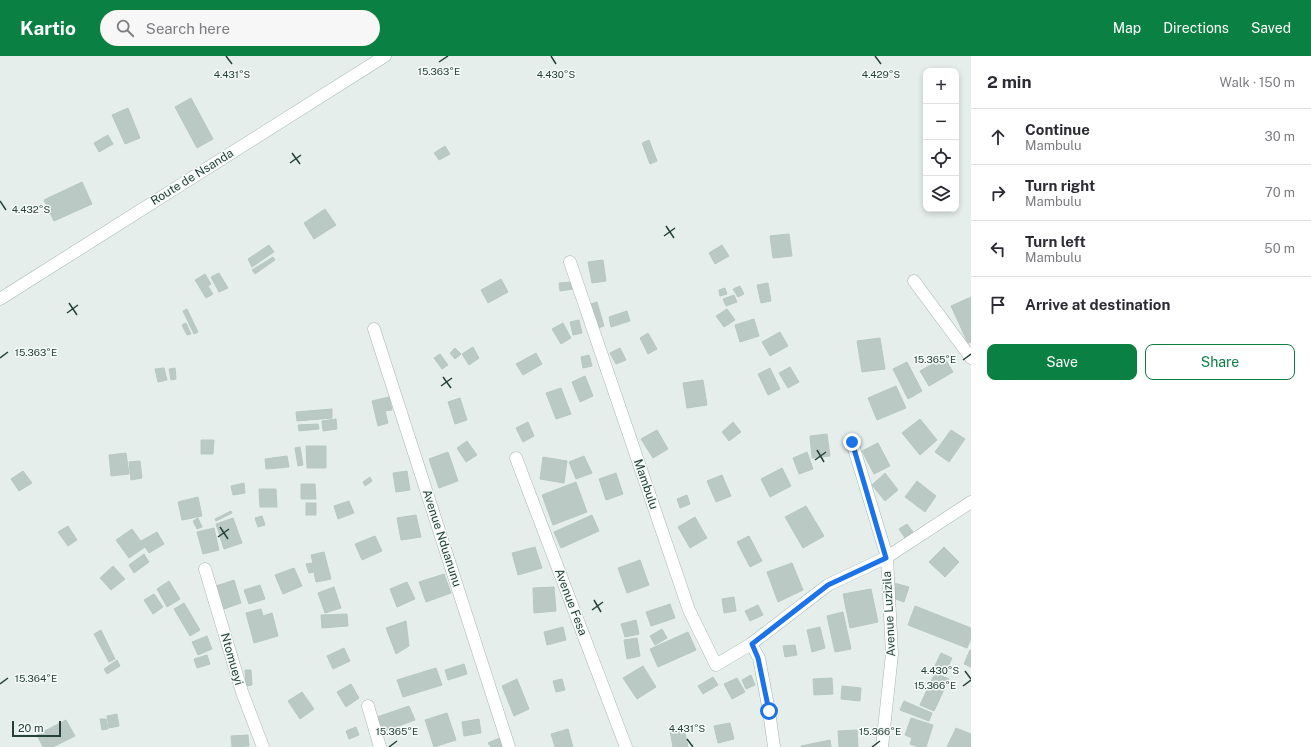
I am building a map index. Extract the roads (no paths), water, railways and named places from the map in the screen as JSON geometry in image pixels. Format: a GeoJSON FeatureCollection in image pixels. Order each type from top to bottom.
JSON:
{"type":"FeatureCollection","features":[{"type":"Feature","properties":{"kind":"street","name":"Route de Nsanda"},"geometry":{"type":"LineString","coordinates":[[0,299],[385,56]]}},
{"type":"Feature","properties":{"kind":"street","name":"Mambulu"},"geometry":{"type":"LineString","coordinates":[[570,262],[689,610],[716,665],[752,644],[828,585],[886,558]]}},
{"type":"Feature","properties":{"kind":"street"},"geometry":{"type":"LineString","coordinates":[[914,281],[971,358]]}},
{"type":"Feature","properties":{"kind":"street","name":"Avenue Nduanunu"},"geometry":{"type":"LineString","coordinates":[[374,329],[509,747]]}},
{"type":"Feature","properties":{"kind":"street"},"geometry":{"type":"LineString","coordinates":[[852,442],[886,558]]}},
{"type":"Feature","properties":{"kind":"street","name":"Avenue Fesa"},"geometry":{"type":"LineString","coordinates":[[516,458],[626,747]]}},
{"type":"Feature","properties":{"kind":"street","name":"Avenue Luzizila"},"geometry":{"type":"LineString","coordinates":[[882,747],[892,654],[886,558],[971,502]]}},
{"type":"Feature","properties":{"kind":"street","name":"Ntomueyi"},"geometry":{"type":"LineString","coordinates":[[205,569],[242,692],[262,747]]}},
{"type":"Feature","properties":{"kind":"street"},"geometry":{"type":"LineString","coordinates":[[752,644],[758,658],[769,711],[774,747]]}},
{"type":"Feature","properties":{"kind":"street"},"geometry":{"type":"LineString","coordinates":[[368,706],[380,747]]}}]}
